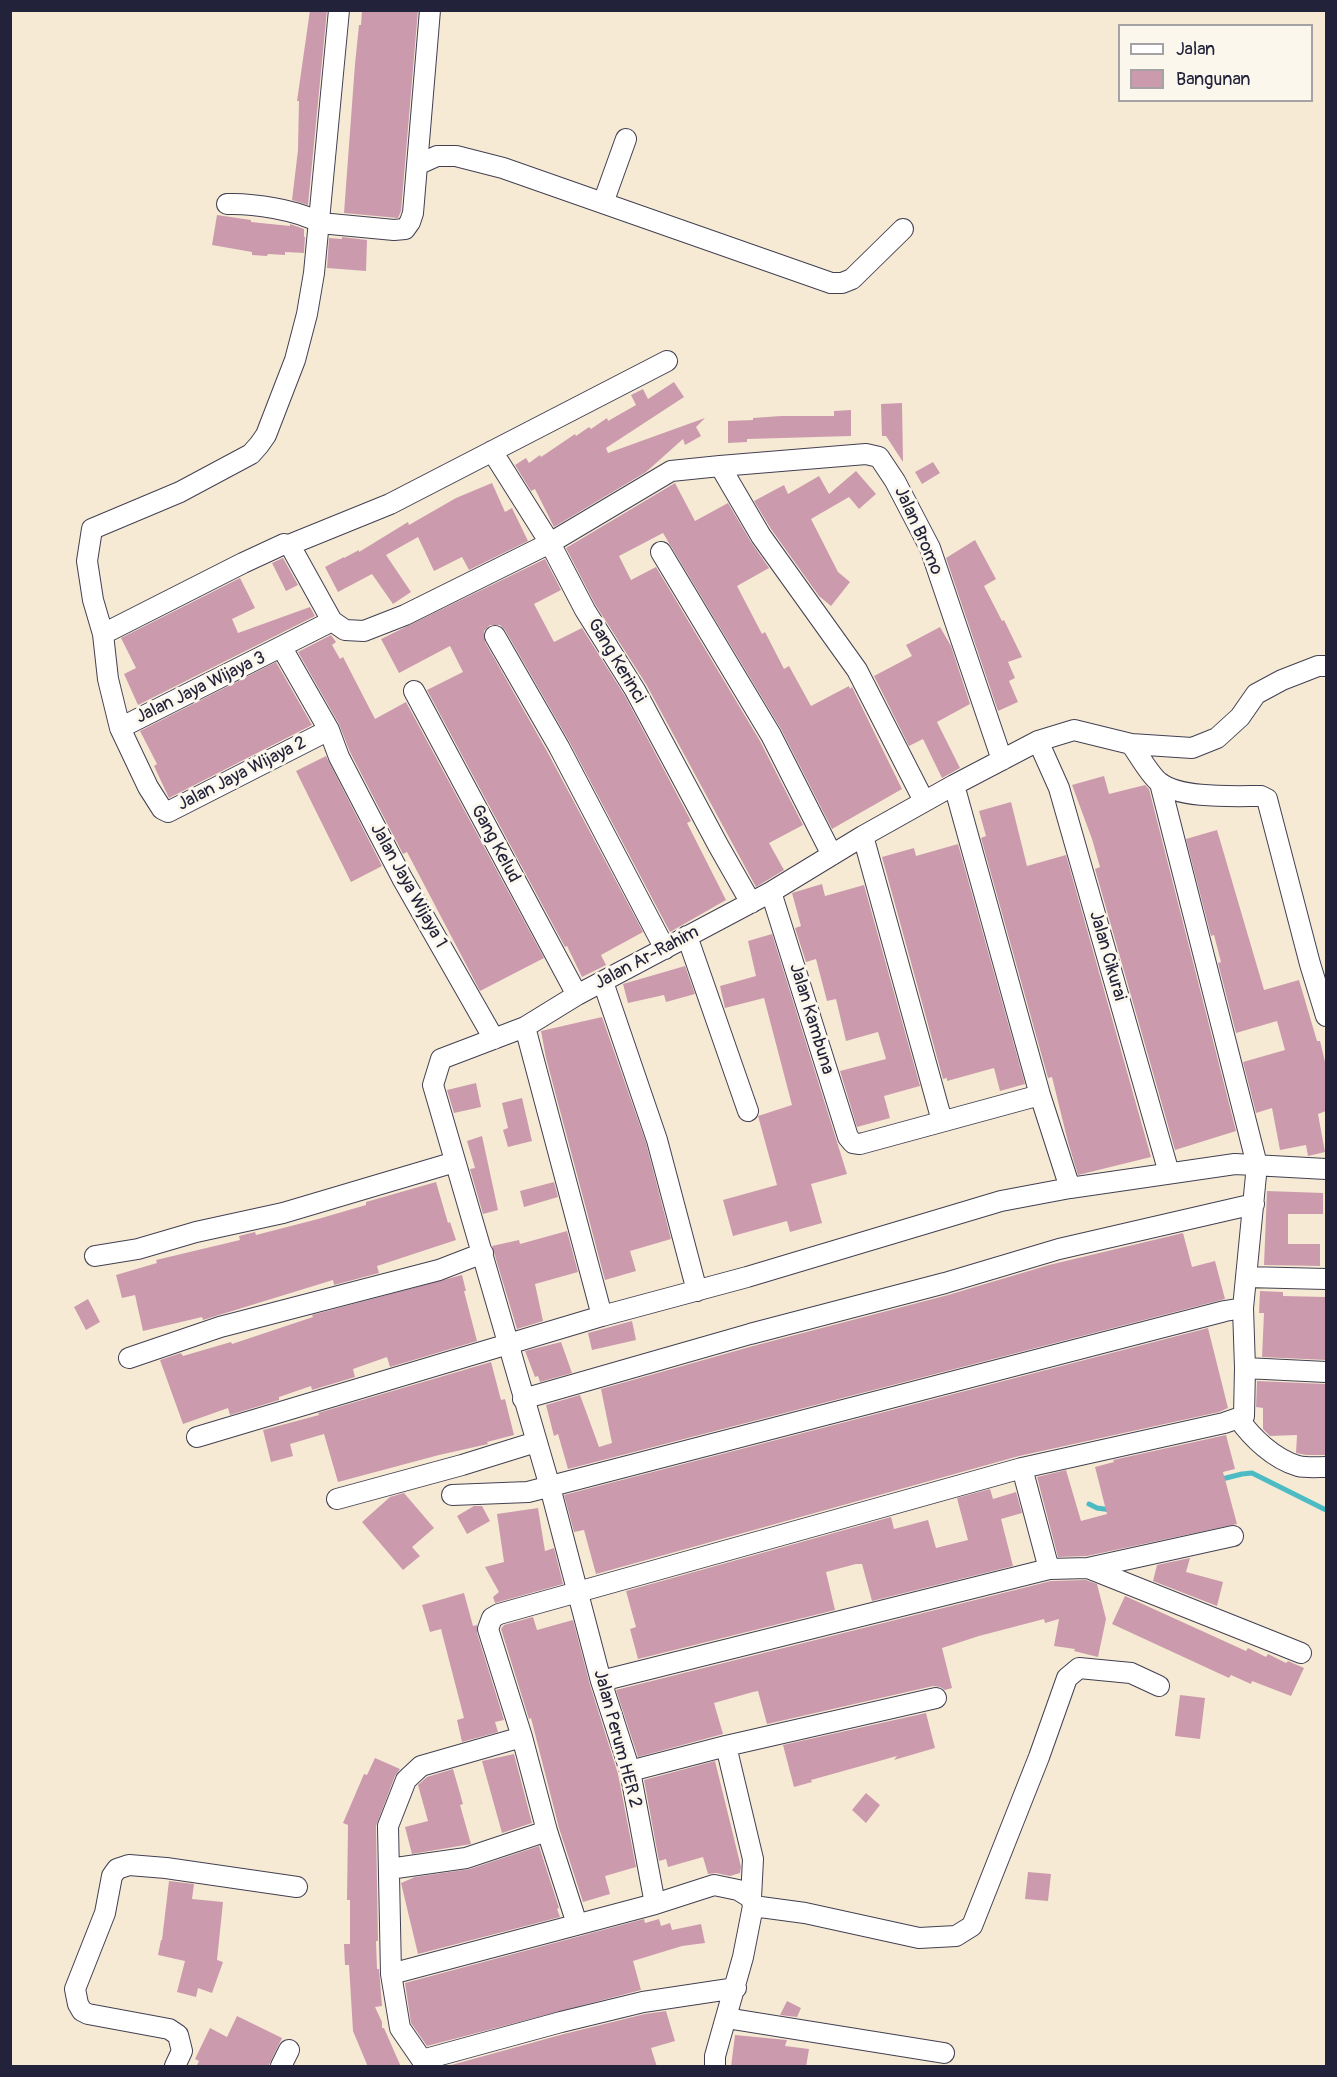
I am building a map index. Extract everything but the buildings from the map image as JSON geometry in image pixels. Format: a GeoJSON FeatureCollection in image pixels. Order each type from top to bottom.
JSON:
{"type":"FeatureCollection","features":[{"type":"Feature","properties":{"kind":"street"},"geometry":{"type":"LineString","coordinates":[[120,728],[108,679],[103,634],[93,600],[87,561],[92,529],[180,492],[251,454],[266,435],[295,360],[307,314],[320,223],[339,10]]}},
{"type":"Feature","properties":{"kind":"street"},"geometry":{"type":"LineString","coordinates":[[227,204],[246,203],[267,207],[311,218],[320,223],[405,229],[412,213],[430,10]]}},
{"type":"Feature","properties":{"kind":"street"},"geometry":{"type":"LineString","coordinates":[[603,203],[626,139]]}},
{"type":"Feature","properties":{"kind":"street"},"geometry":{"type":"LineString","coordinates":[[417,165],[437,156],[456,156],[503,168],[831,283],[842,284],[852,279],[903,229]]}},
{"type":"Feature","properties":{"kind":"street"},"geometry":{"type":"LineString","coordinates":[[103,634],[284,544],[288,545],[390,504],[667,361]]}},
{"type":"Feature","properties":{"kind":"street","name":"Gang Kerinci"},"geometry":{"type":"LineString","coordinates":[[492,451],[550,543],[585,610],[635,690],[751,903]]}},
{"type":"Feature","properties":{"kind":"street","name":"Jalan Bromo"},"geometry":{"type":"LineString","coordinates":[[720,466],[866,454],[879,457],[896,481],[930,548],[1002,760]]}},
{"type":"Feature","properties":{"kind":"street"},"geometry":{"type":"LineString","coordinates":[[288,545],[332,621],[345,630],[364,631],[405,615],[550,543],[671,471],[720,466],[761,536],[857,670],[924,801]]}},
{"type":"Feature","properties":{"kind":"street"},"geometry":{"type":"LineString","coordinates":[[661,552],[771,735],[832,855]]}},
{"type":"Feature","properties":{"kind":"street","name":"Jalan Jaya Wijaya 3"},"geometry":{"type":"LineString","coordinates":[[120,728],[332,621]]}},
{"type":"Feature","properties":{"kind":"street"},"geometry":{"type":"LineString","coordinates":[[495,636],[559,747],[665,949]]}},
{"type":"Feature","properties":{"kind":"street","name":"Jalan Jaya Wijaya 1"},"geometry":{"type":"LineString","coordinates":[[282,648],[329,730],[339,757],[402,878],[494,1039]]}},
{"type":"Feature","properties":{"kind":"street","name":"Jalan Ar-Rahim"},"geometry":{"type":"LineString","coordinates":[[455,1162],[432,1085],[441,1059],[525,1028],[577,995],[771,892],[924,801],[1038,741],[1074,730],[1131,744],[1192,747],[1217,738],[1240,717],[1257,694],[1282,680],[1318,666],[1326,666]]}},
{"type":"Feature","properties":{"kind":"street","name":"Gang Kelud"},"geometry":{"type":"LineString","coordinates":[[414,691],[577,995]]}},
{"type":"Feature","properties":{"kind":"street","name":"Jalan Jaya Wijaya 2"},"geometry":{"type":"LineString","coordinates":[[120,728],[157,803],[168,812],[329,730]]}},
{"type":"Feature","properties":{"kind":"street","name":"Jalan Cikurai"},"geometry":{"type":"LineString","coordinates":[[1038,741],[1059,788],[1169,1173]]}},
{"type":"Feature","properties":{"kind":"street"},"geometry":{"type":"LineString","coordinates":[[577,1924],[547,1831],[522,1737],[488,1629],[492,1618],[577,1591],[1022,1468],[1244,1416],[1243,1308],[1257,1165],[1160,783],[1131,744]]}},
{"type":"Feature","properties":{"kind":"street"},"geometry":{"type":"LineString","coordinates":[[1160,783],[1200,795],[1261,796],[1267,799],[1318,965],[1326,1016]]}},
{"type":"Feature","properties":{"kind":"street"},"geometry":{"type":"LineString","coordinates":[[954,785],[1040,1095],[1070,1188]]}},
{"type":"Feature","properties":{"kind":"street"},"geometry":{"type":"LineString","coordinates":[[863,836],[942,1121],[1040,1095]]}},
{"type":"Feature","properties":{"kind":"street","name":"Jalan Kambuna"},"geometry":{"type":"LineString","coordinates":[[771,892],[848,1137],[853,1143],[860,1144],[942,1121]]}},
{"type":"Feature","properties":{"kind":"street"},"geometry":{"type":"LineString","coordinates":[[687,936],[748,1111]]}},
{"type":"Feature","properties":{"kind":"street"},"geometry":{"type":"LineString","coordinates":[[603,982],[657,1140],[697,1290]]}},
{"type":"Feature","properties":{"kind":"street"},"geometry":{"type":"LineString","coordinates":[[525,1028],[602,1316]]}},
{"type":"Feature","properties":{"kind":"street"},"geometry":{"type":"LineString","coordinates":[[95,1256],[138,1249],[196,1232],[283,1213],[455,1162]]}},
{"type":"Feature","properties":{"kind":"street","name":"Jalan Perum HER 2"},"geometry":{"type":"LineString","coordinates":[[455,1162],[550,1486],[601,1681],[630,1771],[655,1904]]}},
{"type":"Feature","properties":{"kind":"street"},"geometry":{"type":"LineString","coordinates":[[197,1437],[602,1316],[1001,1201],[1070,1188],[1235,1164],[1326,1169]]}},
{"type":"Feature","properties":{"kind":"street"},"geometry":{"type":"LineString","coordinates":[[523,1399],[761,1331],[945,1283],[1059,1249],[1254,1204]]}},
{"type":"Feature","properties":{"kind":"street"},"geometry":{"type":"LineString","coordinates":[[129,1358],[220,1327],[439,1270],[483,1253]]}},
{"type":"Feature","properties":{"kind":"street"},"geometry":{"type":"LineString","coordinates":[[1246,1277],[1326,1279]]}},
{"type":"Feature","properties":{"kind":"street"},"geometry":{"type":"LineString","coordinates":[[452,1495],[528,1492],[1243,1308]]}},
{"type":"Feature","properties":{"kind":"street"},"geometry":{"type":"LineString","coordinates":[[1245,1368],[1326,1372]]}},
{"type":"Feature","properties":{"kind":"street"},"geometry":{"type":"LineString","coordinates":[[1238,1418],[1247,1431],[1260,1443],[1285,1460],[1301,1467],[1326,1467]]}},
{"type":"Feature","properties":{"kind":"street"},"geometry":{"type":"LineString","coordinates":[[337,1499],[536,1442]]}},
{"type":"Feature","properties":{"kind":"street"},"geometry":{"type":"LineString","coordinates":[[462,1465],[476,1493]]}},
{"type":"Feature","properties":{"kind":"street"},"geometry":{"type":"LineString","coordinates":[[1022,1468],[1049,1569]]}},
{"type":"Feature","properties":{"kind":"street"},"geometry":{"type":"LineString","coordinates":[[601,1681],[1049,1569],[1088,1568],[1233,1536]]}},
{"type":"Feature","properties":{"kind":"street"},"geometry":{"type":"LineString","coordinates":[[1088,1568],[1301,1653]]}},
{"type":"Feature","properties":{"kind":"street"},"geometry":{"type":"LineString","coordinates":[[391,1974],[655,1904],[714,1885],[738,1890],[752,1902],[919,1938],[956,1936],[972,1926],[1039,1757],[1067,1678],[1079,1668],[1131,1673],[1159,1686]]}},
{"type":"Feature","properties":{"kind":"street"},"geometry":{"type":"LineString","coordinates":[[630,1771],[726,1746],[936,1698]]}},
{"type":"Feature","properties":{"kind":"street"},"geometry":{"type":"LineString","coordinates":[[522,1737],[421,1766],[406,1780],[388,1826],[391,1974],[399,2028],[424,2063],[561,2022],[643,2002],[736,1988]]}},
{"type":"Feature","properties":{"kind":"street"},"geometry":{"type":"LineString","coordinates":[[714,2067],[715,2056],[736,1988],[752,1902],[753,1859],[726,1746]]}},
{"type":"Feature","properties":{"kind":"street"},"geometry":{"type":"LineString","coordinates":[[389,1869],[466,1858],[547,1831]]}},
{"type":"Feature","properties":{"kind":"street"},"geometry":{"type":"LineString","coordinates":[[175,2067],[182,2051],[178,2035],[170,2029],[88,2014],[82,2011],[78,2004],[75,1989],[105,1913],[112,1876],[117,1869],[129,1865],[166,1868],[297,1887]]}},
{"type":"Feature","properties":{"kind":"street"},"geometry":{"type":"LineString","coordinates":[[726,2018],[944,2053]]}},
{"type":"Feature","properties":{"kind":"waterway"},"geometry":{"type":"LineString","coordinates":[[1218,1480],[1252,1473],[1326,1510]]}},
{"type":"Feature","properties":{"kind":"waterway"},"geometry":{"type":"LineString","coordinates":[[1089,1504],[1111,1510]]}}]}
